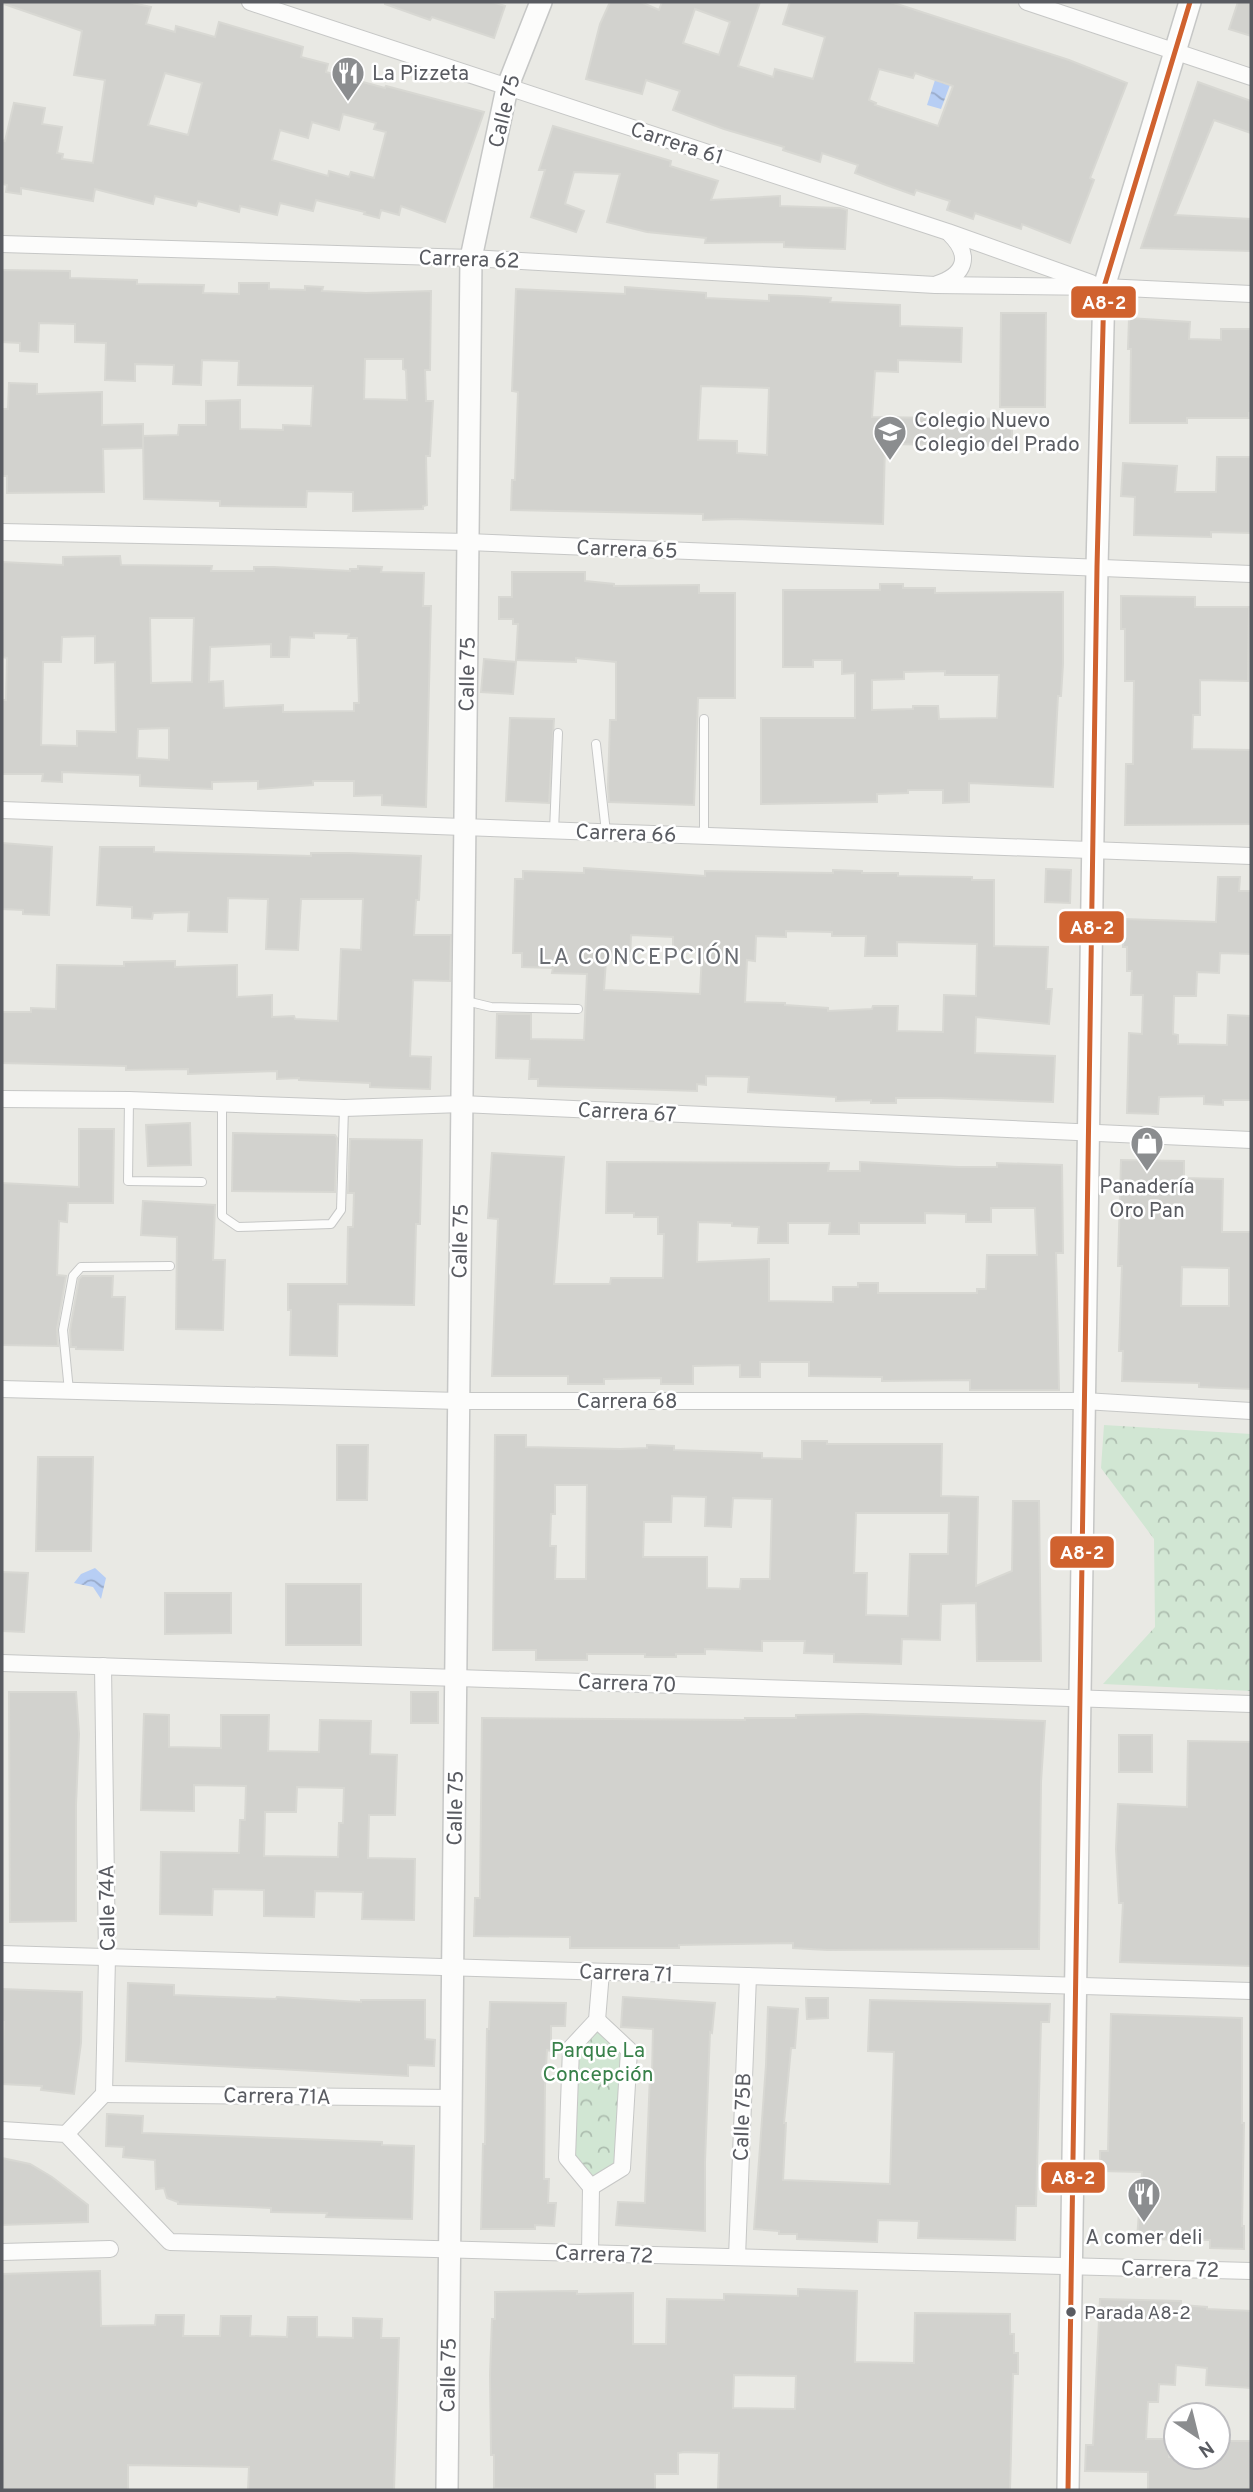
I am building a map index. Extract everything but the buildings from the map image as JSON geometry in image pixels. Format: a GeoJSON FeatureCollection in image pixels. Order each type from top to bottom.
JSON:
{"type":"FeatureCollection","features":[{"type":"Feature","properties":{"kind":"street","name":"Carrera 61"},"geometry":{"type":"LineString","coordinates":[[250,2],[948,232],[1104,287]]}},
{"type":"Feature","properties":{"kind":"street","name":"Calle 75"},"geometry":{"type":"LineString","coordinates":[[447,2490],[471,258],[507,88],[541,2]]}},
{"type":"Feature","properties":{"kind":"street"},"geometry":{"type":"LineString","coordinates":[[1027,2],[1251,77]]}},
{"type":"Feature","properties":{"kind":"street"},"geometry":{"type":"LineString","coordinates":[[1068,2490],[1097,567],[1104,287],[1189,2]]}},
{"type":"Feature","properties":{"kind":"street"},"geometry":{"type":"LineString","coordinates":[[935,285],[953,279],[963,263],[961,245],[948,232]]}},
{"type":"Feature","properties":{"kind":"street","name":"Carrera 62"},"geometry":{"type":"LineString","coordinates":[[2,244],[471,258],[935,285],[1104,287],[1251,294]]}},
{"type":"Feature","properties":{"kind":"street","name":"Carrera 65"},"geometry":{"type":"LineString","coordinates":[[2,532],[468,542],[1251,574]]}},
{"type":"Feature","properties":{"kind":"street","name":"Carrera 66"},"geometry":{"type":"LineString","coordinates":[[2,810],[1251,856]]}},
{"type":"Feature","properties":{"kind":"street","name":"Carrera 67"},"geometry":{"type":"LineString","coordinates":[[2,1099],[129,1100],[344,1108],[462,1104],[1251,1140]]}},
{"type":"Feature","properties":{"kind":"street","name":"Carrera 68"},"geometry":{"type":"LineString","coordinates":[[2,1389],[459,1401],[1084,1401],[1251,1412]]}},
{"type":"Feature","properties":{"kind":"street","name":"Carrera 70"},"geometry":{"type":"LineString","coordinates":[[2,1663],[1251,1703]]}},
{"type":"Feature","properties":{"kind":"street","name":"Calle 74A"},"geometry":{"type":"LineString","coordinates":[[103,1666],[107,1957],[104,2094]]}},
{"type":"Feature","properties":{"kind":"street","name":"Carrera 71"},"geometry":{"type":"LineString","coordinates":[[2,1954],[1251,1991]]}},
{"type":"Feature","properties":{"kind":"street"},"geometry":{"type":"LineString","coordinates":[[590,2253],[591,2187],[567,2158],[571,2048],[597,2020],[601,1972]]}},
{"type":"Feature","properties":{"kind":"street","name":"Calle 75B"},"geometry":{"type":"LineString","coordinates":[[737,2257],[748,1976]]}},
{"type":"Feature","properties":{"kind":"street"},"geometry":{"type":"LineString","coordinates":[[591,2187],[622,2168],[629,2050],[597,2020]]}},
{"type":"Feature","properties":{"kind":"street"},"geometry":{"type":"LineString","coordinates":[[2,2130],[65,2134],[104,2094]]}},
{"type":"Feature","properties":{"kind":"street","name":"Carrera 71A"},"geometry":{"type":"LineString","coordinates":[[104,2094],[451,2098]]}},
{"type":"Feature","properties":{"kind":"street","name":"Carrera 72"},"geometry":{"type":"LineString","coordinates":[[65,2134],[170,2242],[1251,2271]]}},
{"type":"Feature","properties":{"kind":"street"},"geometry":{"type":"LineString","coordinates":[[2,2252],[110,2249]]}},
{"type":"Feature","properties":{"kind":"lane"},"geometry":{"type":"LineString","coordinates":[[704,719],[704,836]]}},
{"type":"Feature","properties":{"kind":"lane"},"geometry":{"type":"LineString","coordinates":[[554,831],[558,733]]}},
{"type":"Feature","properties":{"kind":"lane"},"geometry":{"type":"LineString","coordinates":[[596,744],[606,833]]}},
{"type":"Feature","properties":{"kind":"lane"},"geometry":{"type":"LineString","coordinates":[[463,1000],[491,1007],[578,1009]]}},
{"type":"Feature","properties":{"kind":"lane"},"geometry":{"type":"LineString","coordinates":[[129,1100],[128,1181],[202,1182]]}},
{"type":"Feature","properties":{"kind":"lane"},"geometry":{"type":"LineString","coordinates":[[222,1104],[222,1216],[238,1227],[331,1224],[341,1210],[344,1108]]}},
{"type":"Feature","properties":{"kind":"lane"},"geometry":{"type":"LineString","coordinates":[[69,1391],[63,1330],[72,1276],[76,1270],[81,1267],[170,1266]]}},
{"type":"Feature","properties":{"kind":"green space"},"geometry":{"type":"Polygon","coordinates":[[[1104,1425],[1251,1434],[1251,1691],[1103,1684],[1155,1627],[1154,1539],[1101,1468],[1104,1425]]]}},
{"type":"Feature","properties":{"kind":"green space","name":"Parque La Concepción"},"geometry":{"type":"Polygon","coordinates":[[[598,2027],[622,2052],[618,2166],[592,2181],[571,2156],[574,2050],[598,2027]]]}},
{"type":"Feature","properties":{"kind":"water"},"geometry":{"type":"Polygon","coordinates":[[[935,80],[950,85],[941,109],[927,105],[935,80]]]}},
{"type":"Feature","properties":{"kind":"water"},"geometry":{"type":"Polygon","coordinates":[[[95,1568],[106,1578],[101,1599],[93,1587],[74,1583],[81,1574],[95,1568]]]}},
{"type":"Feature","properties":{"kind":"transit line","name":"A8-2"},"geometry":{"type":"LineString","coordinates":[[1068,2490],[1097,567],[1104,287],[1190,2]]}},
{"type":"Feature","properties":{"kind":"place","name":"La Pizzeta"},"geometry":{"type":"Point","coordinates":[348,103]}},
{"type":"Feature","properties":{"kind":"place","name":"Colegio Nuevo Colegio del Prado"},"geometry":{"type":"Point","coordinates":[890,462]}},
{"type":"Feature","properties":{"kind":"place","name":"Panadería Oro Pan"},"geometry":{"type":"Point","coordinates":[1147,1173]}},
{"type":"Feature","properties":{"kind":"place","name":"A comer deli"},"geometry":{"type":"Point","coordinates":[1144,2224]}},
{"type":"Feature","properties":{"kind":"place","name":"Parada A8-2"},"geometry":{"type":"Point","coordinates":[1071,2312]}},
{"type":"Feature","properties":{"kind":"district","name":"LA CONCEPCIÓN"},"geometry":{"type":"Point","coordinates":[640,956]}}]}
